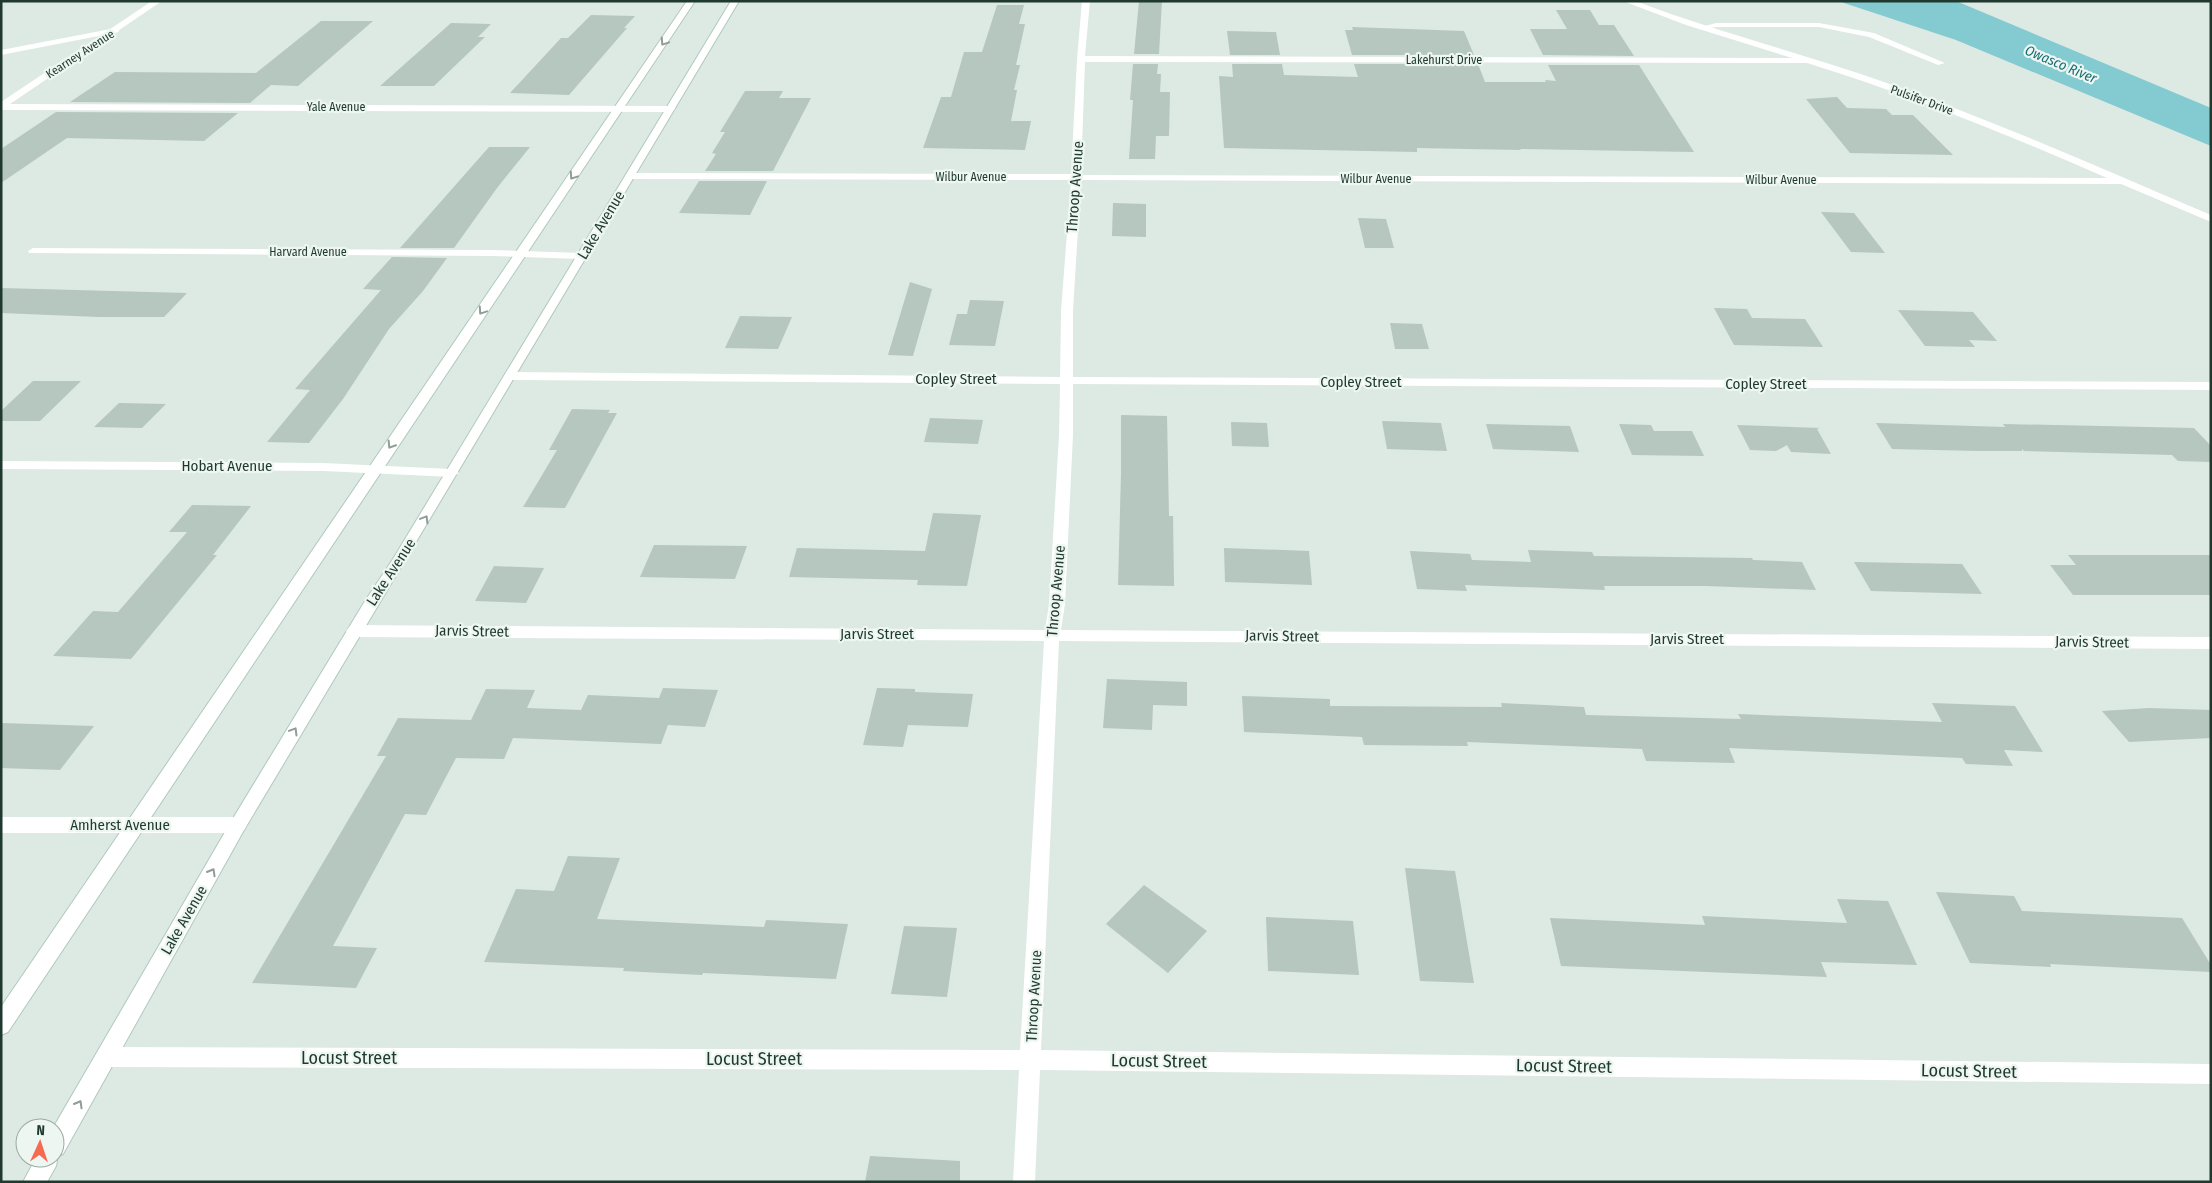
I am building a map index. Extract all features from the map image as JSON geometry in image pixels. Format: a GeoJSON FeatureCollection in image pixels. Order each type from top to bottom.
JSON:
{"type":"FeatureCollection","features":[{"type":"Feature","properties":{"kind":"street","name":"Kearney Avenue"},"geometry":{"type":"LineString","coordinates":[[1,106],[158,1]]}},
{"type":"Feature","properties":{"kind":"street"},"geometry":{"type":"LineString","coordinates":[[1,1025],[692,1]]}},
{"type":"Feature","properties":{"kind":"street","name":"Lake Avenue"},"geometry":{"type":"LineString","coordinates":[[65,1129],[238,825],[354,630],[398,563],[511,376],[735,1]]}},
{"type":"Feature","properties":{"kind":"street","name":"Throop Avenue"},"geometry":{"type":"LineString","coordinates":[[1024,1182],[1032,1060],[1052,635],[1057,604],[1066,435],[1067,311],[1086,1]]}},
{"type":"Feature","properties":{"kind":"street","name":"Pulsifer Drive"},"geometry":{"type":"LineString","coordinates":[[1626,1],[1702,28],[1879,84],[1986,123],[2211,219]]}},
{"type":"Feature","properties":{"kind":"street"},"geometry":{"type":"LineString","coordinates":[[1702,28],[1716,25],[1819,25],[1871,35],[1941,63]]}},
{"type":"Feature","properties":{"kind":"street"},"geometry":{"type":"LineString","coordinates":[[1,53],[116,30]]}},
{"type":"Feature","properties":{"kind":"street","name":"Lakehurst Drive"},"geometry":{"type":"LineString","coordinates":[[1081,59],[1806,60]]}},
{"type":"Feature","properties":{"kind":"street","name":"Yale Avenue"},"geometry":{"type":"LineString","coordinates":[[1,106],[670,109]]}},
{"type":"Feature","properties":{"kind":"street","name":"Wilbur Avenue"},"geometry":{"type":"LineString","coordinates":[[630,176],[2122,181]]}},
{"type":"Feature","properties":{"kind":"street","name":"Harvard Avenue"},"geometry":{"type":"LineString","coordinates":[[32,251],[582,256]]}},
{"type":"Feature","properties":{"kind":"street","name":"Copley Street"},"geometry":{"type":"LineString","coordinates":[[511,376],[748,379],[1066,379],[2211,386]]}},
{"type":"Feature","properties":{"kind":"street","name":"Hobart Avenue"},"geometry":{"type":"LineString","coordinates":[[1,465],[377,469],[452,473]]}},
{"type":"Feature","properties":{"kind":"street","name":"Jarvis Street"},"geometry":{"type":"LineString","coordinates":[[354,630],[2211,643]]}},
{"type":"Feature","properties":{"kind":"street","name":"Amherst Avenue"},"geometry":{"type":"LineString","coordinates":[[1,825],[238,825]]}},
{"type":"Feature","properties":{"kind":"street","name":"Locust Street"},"geometry":{"type":"LineString","coordinates":[[106,1057],[1032,1060],[2211,1074]]}},
{"type":"Feature","properties":{"kind":"street"},"geometry":{"type":"LineString","coordinates":[[34,1182],[42,1168]]}},
{"type":"Feature","properties":{"kind":"water","name":"Owasco River"},"geometry":{"type":"Polygon","coordinates":[[[1838,1],[1956,1],[2211,108],[2211,146],[1956,40],[1838,1]]]}},
{"type":"Feature","properties":{"kind":"building"},"geometry":{"type":"Polygon","coordinates":[[[1139,1],[1162,1],[1159,54],[1134,54],[1139,1]]]}},
{"type":"Feature","properties":{"kind":"building"},"geometry":{"type":"Polygon","coordinates":[[[997,5],[1024,5],[1019,24],[1025,24],[1016,65],[1020,65],[1014,90],[1017,90],[1011,121],[1031,121],[1025,150],[923,148],[941,97],[951,97],[964,52],[982,52],[997,5]]]}},
{"type":"Feature","properties":{"kind":"building"},"geometry":{"type":"Polygon","coordinates":[[[1556,10],[1590,10],[1599,25],[1614,25],[1634,56],[1543,55],[1530,29],[1567,29],[1556,10]]]}},
{"type":"Feature","properties":{"kind":"building"},"geometry":{"type":"Polygon","coordinates":[[[591,15],[635,16],[624,28],[627,28],[569,95],[510,93],[561,38],[568,38],[591,15]]]}},
{"type":"Feature","properties":{"kind":"building"},"geometry":{"type":"Polygon","coordinates":[[[321,21],[373,21],[298,86],[271,85],[250,103],[70,102],[115,72],[256,73],[321,21]]]}},
{"type":"Feature","properties":{"kind":"building"},"geometry":{"type":"Polygon","coordinates":[[[451,23],[491,24],[478,37],[485,37],[434,86],[380,86],[451,23]]]}},
{"type":"Feature","properties":{"kind":"building"},"geometry":{"type":"Polygon","coordinates":[[[1352,27],[1464,31],[1474,55],[1352,55],[1345,30],[1353,30],[1352,27]]]}},
{"type":"Feature","properties":{"kind":"building"},"geometry":{"type":"Polygon","coordinates":[[[1227,31],[1276,32],[1280,55],[1230,55],[1227,31]]]}},
{"type":"Feature","properties":{"kind":"building"},"geometry":{"type":"Polygon","coordinates":[[[1133,64],[1158,64],[1157,74],[1161,74],[1160,92],[1170,92],[1169,136],[1156,136],[1155,159],[1129,159],[1133,100],[1130,100],[1133,64]]]}},
{"type":"Feature","properties":{"kind":"building"},"geometry":{"type":"Polygon","coordinates":[[[1232,64],[1282,64],[1284,75],[1358,77],[1354,64],[1478,64],[1485,82],[1556,81],[1548,65],[1639,65],[1694,152],[1417,148],[1417,152],[1224,148],[1219,76],[1233,77],[1232,64]]]}},
{"type":"Feature","properties":{"kind":"building"},"geometry":{"type":"Polygon","coordinates":[[[745,91],[783,91],[779,98],[811,98],[773,171],[705,171],[716,154],[712,153],[725,132],[720,132],[745,91]]]}},
{"type":"Feature","properties":{"kind":"building"},"geometry":{"type":"Polygon","coordinates":[[[1837,97],[1847,108],[1886,109],[1892,115],[1913,115],[1953,155],[1850,153],[1806,99],[1837,97]]]}},
{"type":"Feature","properties":{"kind":"building"},"geometry":{"type":"Polygon","coordinates":[[[56,112],[238,113],[204,141],[67,138],[1,183],[1,149],[56,112]]]}},
{"type":"Feature","properties":{"kind":"building"},"geometry":{"type":"Polygon","coordinates":[[[489,147],[530,147],[497,188],[454,248],[400,248],[489,147]]]}},
{"type":"Feature","properties":{"kind":"building"},"geometry":{"type":"Polygon","coordinates":[[[699,181],[767,181],[750,215],[679,213],[699,181]]]}},
{"type":"Feature","properties":{"kind":"building"},"geometry":{"type":"Polygon","coordinates":[[[1113,203],[1146,204],[1146,237],[1112,236],[1113,203]]]}},
{"type":"Feature","properties":{"kind":"building"},"geometry":{"type":"Polygon","coordinates":[[[1821,212],[1854,213],[1885,253],[1851,252],[1821,212]]]}},
{"type":"Feature","properties":{"kind":"building"},"geometry":{"type":"Polygon","coordinates":[[[1358,218],[1386,219],[1394,248],[1365,248],[1358,218]]]}},
{"type":"Feature","properties":{"kind":"building"},"geometry":{"type":"Polygon","coordinates":[[[392,257],[447,258],[423,291],[389,329],[343,399],[309,443],[267,442],[310,390],[295,389],[381,290],[363,289],[392,257]]]}},
{"type":"Feature","properties":{"kind":"building"},"geometry":{"type":"Polygon","coordinates":[[[910,282],[932,289],[913,356],[888,355],[910,282]]]}},
{"type":"Feature","properties":{"kind":"building"},"geometry":{"type":"Polygon","coordinates":[[[1,288],[187,293],[164,317],[99,317],[1,313],[1,288]]]}},
{"type":"Feature","properties":{"kind":"building"},"geometry":{"type":"Polygon","coordinates":[[[970,300],[1004,301],[995,346],[949,345],[957,314],[967,314],[970,300]]]}},
{"type":"Feature","properties":{"kind":"building"},"geometry":{"type":"Polygon","coordinates":[[[1714,308],[1747,309],[1752,318],[1805,319],[1823,347],[1734,345],[1714,308]]]}},
{"type":"Feature","properties":{"kind":"building"},"geometry":{"type":"Polygon","coordinates":[[[1898,310],[1973,312],[1997,341],[1969,340],[1975,347],[1925,346],[1898,310]]]}},
{"type":"Feature","properties":{"kind":"building"},"geometry":{"type":"Polygon","coordinates":[[[740,316],[792,317],[778,349],[725,348],[740,316]]]}},
{"type":"Feature","properties":{"kind":"building"},"geometry":{"type":"Polygon","coordinates":[[[1390,323],[1422,324],[1429,349],[1395,349],[1390,323]]]}},
{"type":"Feature","properties":{"kind":"building"},"geometry":{"type":"Polygon","coordinates":[[[33,381],[81,381],[40,421],[1,421],[1,411],[33,381]]]}},
{"type":"Feature","properties":{"kind":"building"},"geometry":{"type":"Polygon","coordinates":[[[119,403],[166,404],[142,428],[94,427],[119,403]]]}},
{"type":"Feature","properties":{"kind":"building"},"geometry":{"type":"Polygon","coordinates":[[[572,409],[610,410],[608,413],[617,413],[565,508],[523,507],[557,450],[549,450],[572,409]]]}},
{"type":"Feature","properties":{"kind":"building"},"geometry":{"type":"Polygon","coordinates":[[[1121,415],[1167,416],[1169,516],[1173,516],[1174,586],[1118,585],[1121,415]]]}},
{"type":"Feature","properties":{"kind":"building"},"geometry":{"type":"Polygon","coordinates":[[[930,418],[983,420],[978,444],[924,442],[930,418]]]}},
{"type":"Feature","properties":{"kind":"building"},"geometry":{"type":"Polygon","coordinates":[[[1382,421],[1441,423],[1447,451],[1387,449],[1382,421]]]}},
{"type":"Feature","properties":{"kind":"building"},"geometry":{"type":"Polygon","coordinates":[[[1231,422],[1267,423],[1269,447],[1232,446],[1231,422]]]}},
{"type":"Feature","properties":{"kind":"building"},"geometry":{"type":"Polygon","coordinates":[[[1876,423],[2005,427],[2003,424],[2194,428],[2211,446],[2211,462],[2178,461],[2172,455],[2024,451],[2022,449],[2022,451],[1979,451],[1892,449],[1876,423]]]}},
{"type":"Feature","properties":{"kind":"building"},"geometry":{"type":"Polygon","coordinates":[[[1486,424],[1570,426],[1579,452],[1493,449],[1486,424]]]}},
{"type":"Feature","properties":{"kind":"building"},"geometry":{"type":"Polygon","coordinates":[[[1619,424],[1651,425],[1654,431],[1692,431],[1704,456],[1632,455],[1619,424]]]}},
{"type":"Feature","properties":{"kind":"building"},"geometry":{"type":"Polygon","coordinates":[[[1737,425],[1820,428],[1817,429],[1831,454],[1791,452],[1787,445],[1776,451],[1750,450],[1737,425]]]}},
{"type":"Feature","properties":{"kind":"building"},"geometry":{"type":"Polygon","coordinates":[[[192,505],[251,506],[213,555],[217,555],[131,659],[53,656],[93,611],[118,612],[187,532],[169,532],[192,505]]]}},
{"type":"Feature","properties":{"kind":"building"},"geometry":{"type":"Polygon","coordinates":[[[933,513],[981,515],[967,586],[917,585],[918,580],[789,577],[797,548],[925,551],[933,513]]]}},
{"type":"Feature","properties":{"kind":"building"},"geometry":{"type":"Polygon","coordinates":[[[654,545],[747,546],[735,579],[640,577],[654,545]]]}},
{"type":"Feature","properties":{"kind":"building"},"geometry":{"type":"Polygon","coordinates":[[[1224,548],[1309,551],[1312,585],[1225,582],[1224,548]]]}},
{"type":"Feature","properties":{"kind":"building"},"geometry":{"type":"Polygon","coordinates":[[[1528,550],[1592,552],[1594,556],[1752,558],[1753,560],[1802,562],[1816,590],[1706,586],[1604,586],[1605,590],[1465,585],[1467,591],[1417,589],[1410,551],[1470,554],[1472,560],[1531,562],[1528,550]]]}},
{"type":"Feature","properties":{"kind":"building"},"geometry":{"type":"Polygon","coordinates":[[[2068,555],[2211,555],[2211,595],[2073,595],[2050,565],[2076,565],[2068,555]]]}},
{"type":"Feature","properties":{"kind":"building"},"geometry":{"type":"Polygon","coordinates":[[[1854,562],[1962,564],[1982,594],[1871,591],[1854,562]]]}},
{"type":"Feature","properties":{"kind":"building"},"geometry":{"type":"Polygon","coordinates":[[[494,566],[544,568],[526,603],[475,601],[494,566]]]}},
{"type":"Feature","properties":{"kind":"building"},"geometry":{"type":"Polygon","coordinates":[[[1107,679],[1187,682],[1187,706],[1153,705],[1152,730],[1103,728],[1107,679]]]}},
{"type":"Feature","properties":{"kind":"building"},"geometry":{"type":"Polygon","coordinates":[[[663,688],[718,690],[705,727],[668,725],[661,744],[513,738],[504,759],[456,758],[426,815],[405,814],[333,946],[377,948],[356,988],[252,983],[386,756],[377,756],[398,718],[471,720],[486,689],[535,690],[527,708],[581,710],[588,695],[659,698],[663,688]]]}},
{"type":"Feature","properties":{"kind":"building"},"geometry":{"type":"Polygon","coordinates":[[[877,688],[915,689],[915,692],[973,694],[968,727],[908,725],[903,747],[863,745],[877,688]]]}},
{"type":"Feature","properties":{"kind":"building"},"geometry":{"type":"Polygon","coordinates":[[[1242,696],[1330,699],[1330,706],[1502,707],[1501,703],[1584,707],[1586,715],[1741,719],[1738,714],[1942,722],[1932,703],[2015,706],[2043,752],[2004,750],[2013,766],[1966,764],[1962,758],[1729,748],[1735,763],[1646,761],[1642,749],[1467,742],[1468,746],[1364,745],[1362,737],[1244,732],[1242,696]]]}},
{"type":"Feature","properties":{"kind":"building"},"geometry":{"type":"Polygon","coordinates":[[[2149,708],[2211,710],[2211,738],[2129,742],[2102,711],[2149,708]]]}},
{"type":"Feature","properties":{"kind":"building"},"geometry":{"type":"Polygon","coordinates":[[[1,723],[94,726],[60,770],[1,768],[1,723]]]}},
{"type":"Feature","properties":{"kind":"building"},"geometry":{"type":"Polygon","coordinates":[[[568,856],[620,858],[597,919],[764,927],[766,920],[848,924],[836,979],[703,973],[702,975],[623,971],[624,968],[484,962],[516,889],[554,891],[568,856]]]}},
{"type":"Feature","properties":{"kind":"building"},"geometry":{"type":"Polygon","coordinates":[[[1405,868],[1455,871],[1474,983],[1420,981],[1405,868]]]}},
{"type":"Feature","properties":{"kind":"building"},"geometry":{"type":"Polygon","coordinates":[[[1144,885],[1207,931],[1168,973],[1106,924],[1144,885]]]}},
{"type":"Feature","properties":{"kind":"building"},"geometry":{"type":"Polygon","coordinates":[[[1936,892],[2014,896],[2022,911],[2182,918],[2211,965],[2211,972],[2050,964],[2051,967],[1970,963],[1936,892]]]}},
{"type":"Feature","properties":{"kind":"building"},"geometry":{"type":"Polygon","coordinates":[[[1837,899],[1888,901],[1917,965],[1821,962],[1827,977],[1561,966],[1550,918],[1705,925],[1702,916],[1847,923],[1837,899]]]}},
{"type":"Feature","properties":{"kind":"building"},"geometry":{"type":"Polygon","coordinates":[[[1266,917],[1353,921],[1359,975],[1268,971],[1266,917]]]}},
{"type":"Feature","properties":{"kind":"building"},"geometry":{"type":"Polygon","coordinates":[[[904,926],[957,928],[947,997],[891,994],[904,926]]]}},
{"type":"Feature","properties":{"kind":"building"},"geometry":{"type":"Polygon","coordinates":[[[870,1156],[960,1161],[960,1182],[865,1182],[870,1156]]]}}]}
